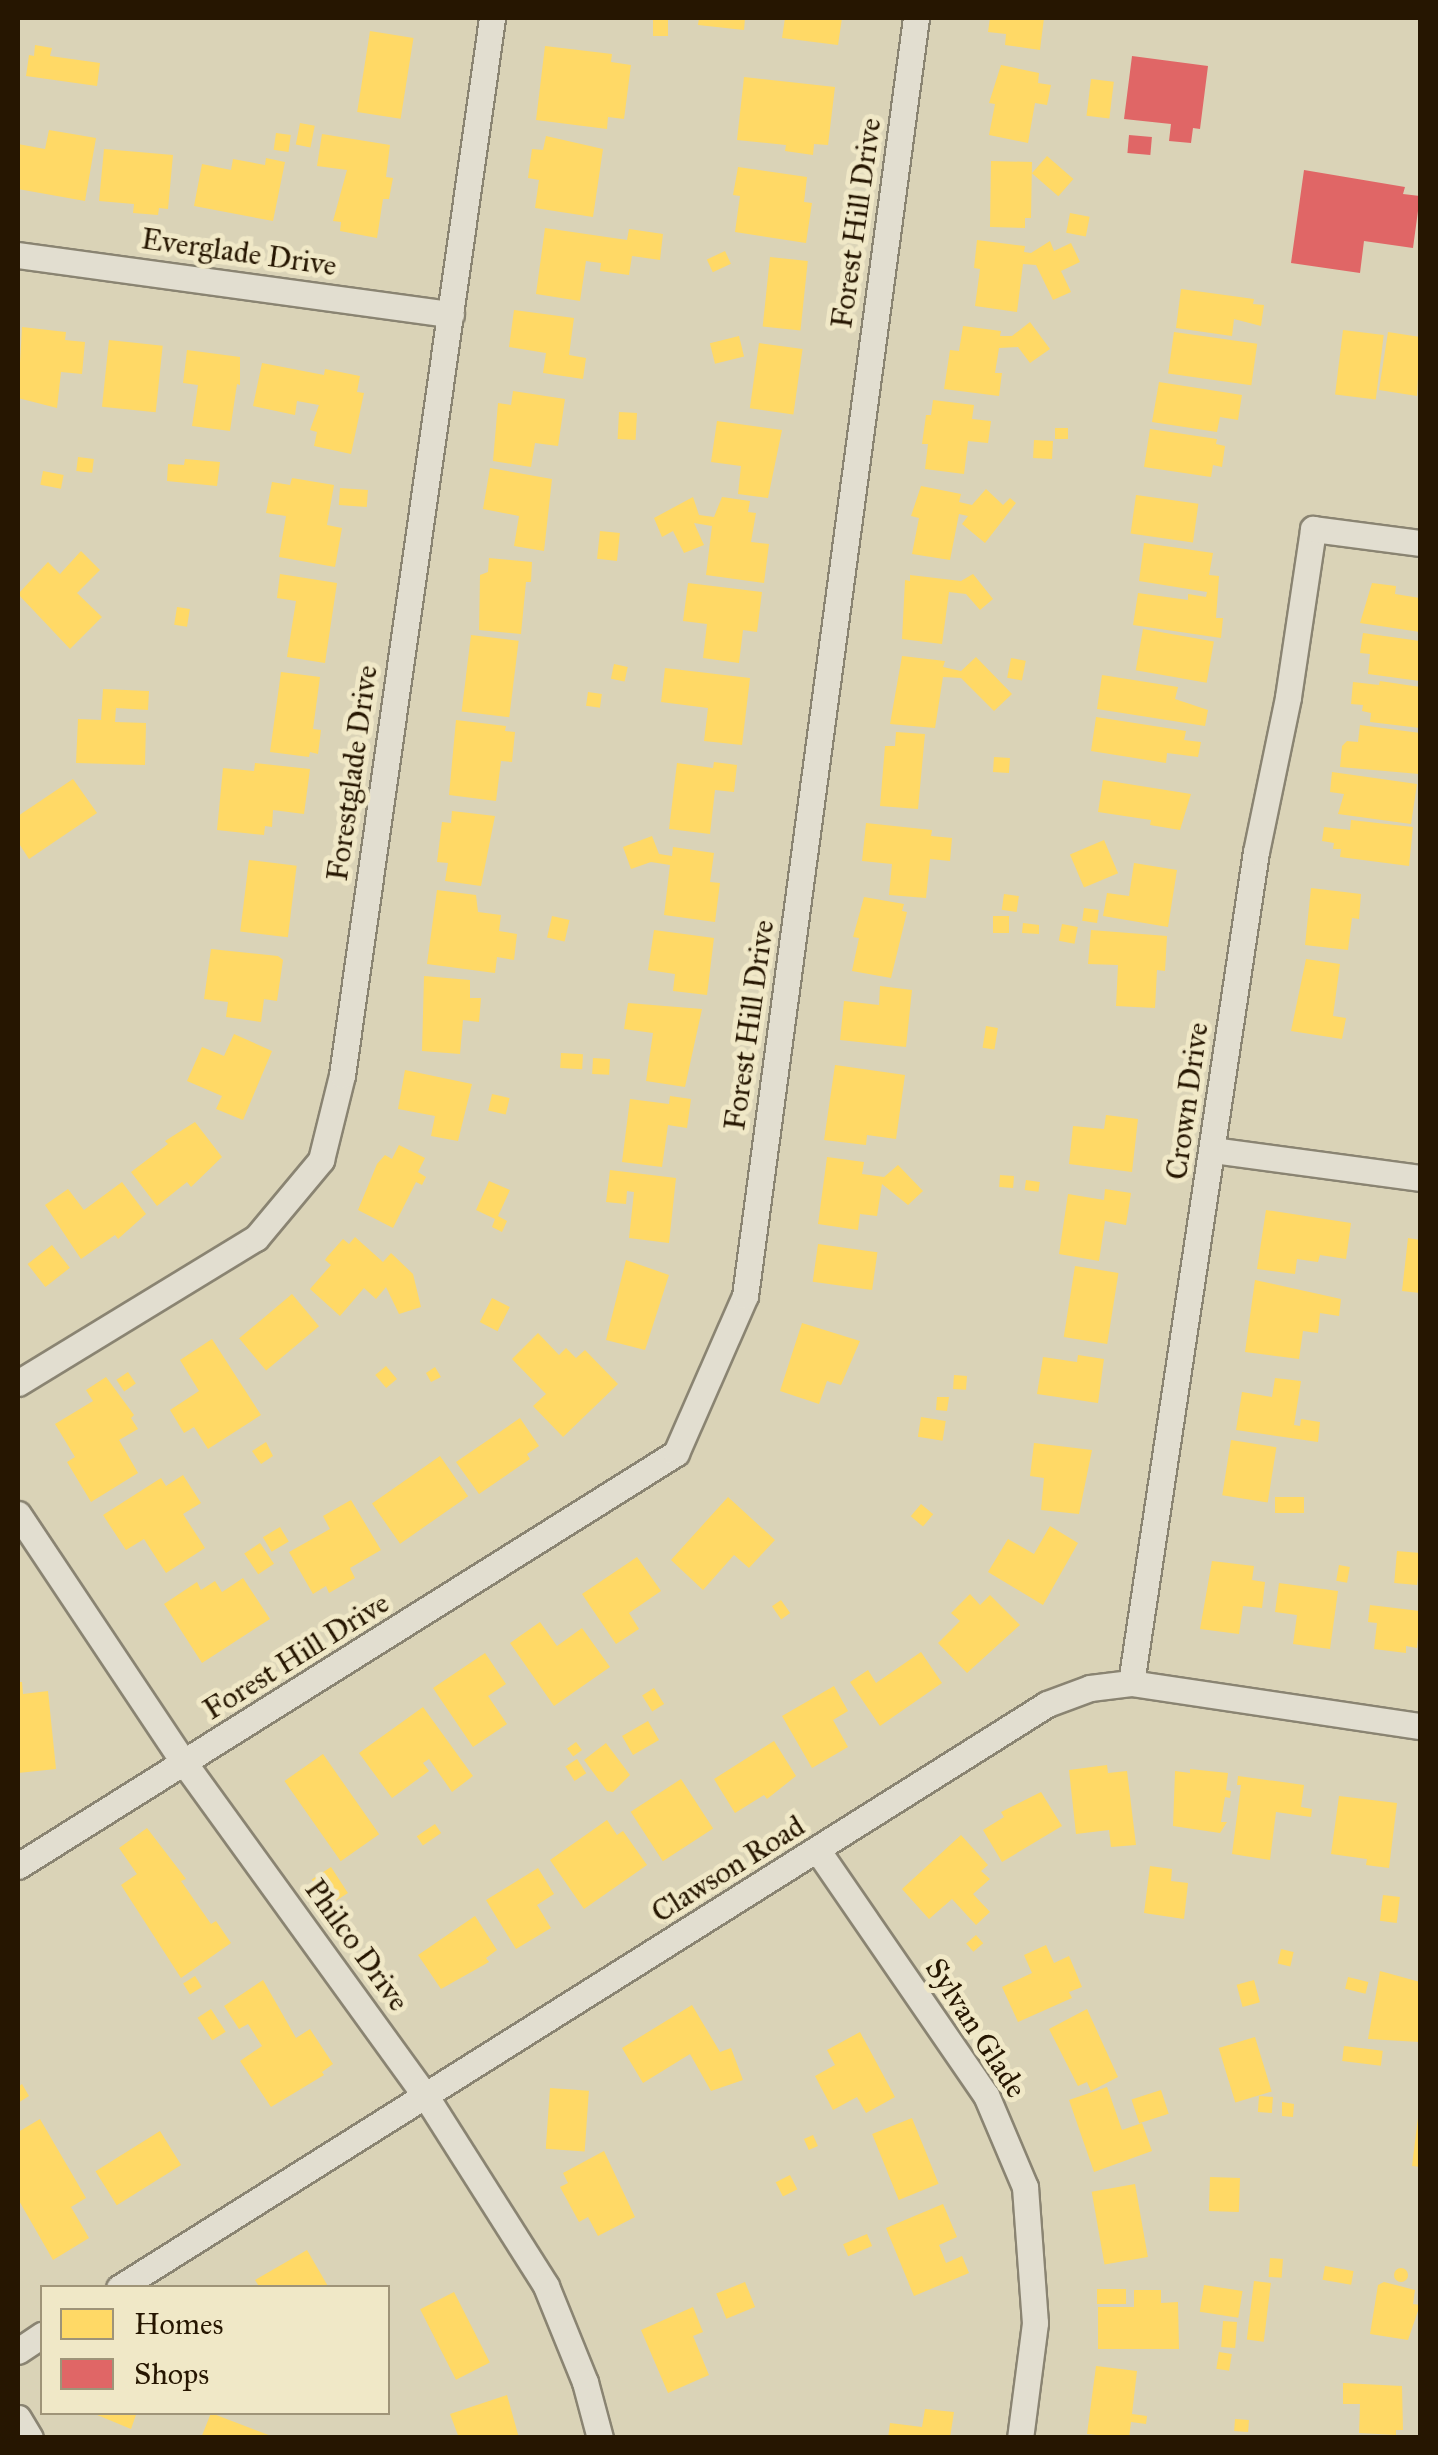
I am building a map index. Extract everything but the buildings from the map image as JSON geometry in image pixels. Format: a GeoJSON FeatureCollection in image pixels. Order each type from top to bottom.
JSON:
{"type":"FeatureCollection","features":[{"type":"Feature","properties":{"kind":"street","name":"Forestglade Drive"},"geometry":{"type":"LineString","coordinates":[[18,1383],[256,1238],[321,1160],[342,1075],[492,18]]}},
{"type":"Feature","properties":{"kind":"street","name":"Forest Hill Drive"},"geometry":{"type":"LineString","coordinates":[[18,1866],[676,1453],[745,1296],[916,18]]}},
{"type":"Feature","properties":{"kind":"street","name":"Everglade Drive"},"geometry":{"type":"LineString","coordinates":[[18,255],[451,314]]}},
{"type":"Feature","properties":{"kind":"street","name":"Crown Drive"},"geometry":{"type":"LineString","coordinates":[[1132,1684],[1256,852],[1288,697],[1313,529],[1420,543]]}},
{"type":"Feature","properties":{"kind":"street"},"geometry":{"type":"LineString","coordinates":[[1213,1150],[1420,1178]]}},
{"type":"Feature","properties":{"kind":"street","name":"Philco Drive"},"geometry":{"type":"LineString","coordinates":[[18,1514],[185,1764],[426,2095],[546,2286],[585,2382],[600,2438]]}},
{"type":"Feature","properties":{"kind":"street","name":"Clawson Road"},"geometry":{"type":"LineString","coordinates":[[124,2285],[1048,1704],[1090,1688],[1132,1684],[1420,1726]]}},
{"type":"Feature","properties":{"kind":"street","name":"Sylvan Glade"},"geometry":{"type":"LineString","coordinates":[[818,1851],[986,2094],[1025,2187],[1035,2323],[1020,2438]]}},
{"type":"Feature","properties":{"kind":"street"},"geometry":{"type":"LineString","coordinates":[[18,2351],[40,2337]]}},
{"type":"Feature","properties":{"kind":"street"},"geometry":{"type":"LineString","coordinates":[[18,2418],[30,2438]]}}]}
